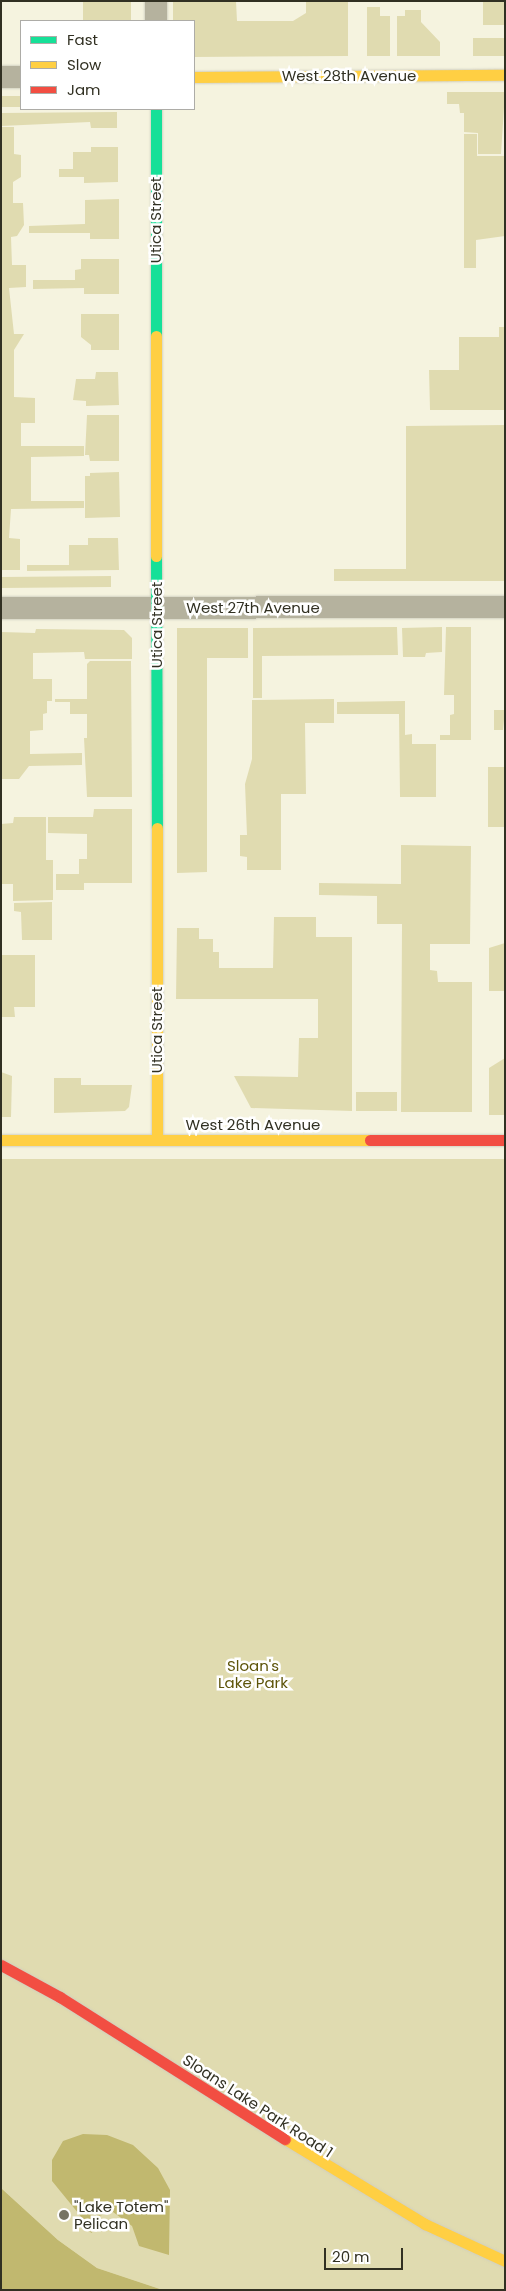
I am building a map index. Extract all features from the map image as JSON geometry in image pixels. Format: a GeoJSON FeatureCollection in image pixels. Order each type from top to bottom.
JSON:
{"type":"FeatureCollection","features":[{"type":"Feature","properties":{"kind":"street"},"geometry":{"type":"LineString","coordinates":[[156,1],[156,20]]}},
{"type":"Feature","properties":{"kind":"street","name":"West 28th Avenue"},"geometry":{"type":"LineString","coordinates":[[195,77],[505,75]]}},
{"type":"Feature","properties":{"kind":"street"},"geometry":{"type":"LineString","coordinates":[[1,77],[20,77]]}},
{"type":"Feature","properties":{"kind":"street","name":"Utica Street"},"geometry":{"type":"LineString","coordinates":[[156,110],[157,1140]]}},
{"type":"Feature","properties":{"kind":"street","name":"West 27th Avenue"},"geometry":{"type":"LineString","coordinates":[[1,608],[505,607]]}},
{"type":"Feature","properties":{"kind":"street","name":"West 26th Avenue"},"geometry":{"type":"LineString","coordinates":[[1,1140],[505,1140]]}},
{"type":"Feature","properties":{"kind":"street","name":"Sloans Lake Park Road 1"},"geometry":{"type":"LineString","coordinates":[[1,1965],[60,1996],[365,2190],[425,2224],[505,2261]]}},
{"type":"Feature","properties":{"kind":"green space"},"geometry":{"type":"Polygon","coordinates":[[[83,1],[131,1],[131,20],[83,20],[83,1]]]}},
{"type":"Feature","properties":{"kind":"green space"},"geometry":{"type":"Polygon","coordinates":[[[173,1],[236,1],[237,21],[293,21],[306,13],[306,2],[348,2],[348,56],[195,57],[195,20],[173,20],[173,1]]]}},
{"type":"Feature","properties":{"kind":"green space"},"geometry":{"type":"Polygon","coordinates":[[[483,1],[505,1],[505,25],[483,25],[483,1]]]}},
{"type":"Feature","properties":{"kind":"green space"},"geometry":{"type":"Polygon","coordinates":[[[367,7],[380,7],[380,16],[390,16],[390,56],[367,56],[367,7]]]}},
{"type":"Feature","properties":{"kind":"green space"},"geometry":{"type":"Polygon","coordinates":[[[405,10],[421,10],[421,22],[440,42],[440,56],[397,56],[397,16],[405,16],[405,10]]]}},
{"type":"Feature","properties":{"kind":"green space"},"geometry":{"type":"Polygon","coordinates":[[[473,38],[505,38],[505,56],[473,56],[473,38]]]}},
{"type":"Feature","properties":{"kind":"green space"},"geometry":{"type":"Polygon","coordinates":[[[447,92],[505,92],[501,154],[478,154],[478,133],[464,132],[464,113],[460,113],[459,104],[447,104],[447,92]]]}},
{"type":"Feature","properties":{"kind":"green space"},"geometry":{"type":"Polygon","coordinates":[[[1,96],[20,96],[20,107],[1,107],[1,96]]]}},
{"type":"Feature","properties":{"kind":"green space"},"geometry":{"type":"Polygon","coordinates":[[[117,112],[117,128],[91,128],[90,122],[1,126],[1,113],[117,112]]]}},
{"type":"Feature","properties":{"kind":"green space"},"geometry":{"type":"Polygon","coordinates":[[[1,127],[14,127],[14,154],[21,155],[21,177],[13,182],[13,203],[23,203],[24,225],[17,236],[11,237],[12,265],[26,265],[26,287],[9,288],[14,334],[24,334],[14,350],[14,397],[35,398],[35,423],[21,423],[21,446],[84,446],[84,456],[31,457],[31,501],[84,501],[84,508],[11,509],[9,538],[20,539],[20,570],[1,570],[1,127]]]}},
{"type":"Feature","properties":{"kind":"green space"},"geometry":{"type":"Polygon","coordinates":[[[464,134],[477,134],[477,156],[505,156],[505,236],[476,240],[476,268],[464,268],[464,134]]]}},
{"type":"Feature","properties":{"kind":"green space"},"geometry":{"type":"Polygon","coordinates":[[[91,147],[118,147],[118,182],[84,183],[84,177],[59,177],[59,169],[73,169],[73,152],[91,152],[91,147]]]}},
{"type":"Feature","properties":{"kind":"green space"},"geometry":{"type":"Polygon","coordinates":[[[119,199],[119,239],[90,239],[90,233],[29,233],[29,226],[85,224],[85,200],[119,199]]]}},
{"type":"Feature","properties":{"kind":"green space"},"geometry":{"type":"Polygon","coordinates":[[[81,259],[119,259],[119,294],[84,294],[84,288],[33,289],[33,280],[75,280],[75,270],[81,269],[81,259]]]}},
{"type":"Feature","properties":{"kind":"green space"},"geometry":{"type":"Polygon","coordinates":[[[81,314],[119,314],[119,350],[91,350],[91,345],[81,337],[81,314]]]}},
{"type":"Feature","properties":{"kind":"green space"},"geometry":{"type":"Polygon","coordinates":[[[499,327],[505,327],[505,410],[430,410],[429,370],[459,370],[459,337],[499,337],[499,327]]]}},
{"type":"Feature","properties":{"kind":"green space"},"geometry":{"type":"Polygon","coordinates":[[[96,372],[118,372],[119,405],[86,406],[86,401],[73,400],[76,379],[95,379],[96,372]]]}},
{"type":"Feature","properties":{"kind":"green space"},"geometry":{"type":"Polygon","coordinates":[[[87,415],[119,415],[119,461],[90,461],[89,455],[85,455],[87,415]]]}},
{"type":"Feature","properties":{"kind":"green space"},"geometry":{"type":"Polygon","coordinates":[[[505,425],[505,581],[334,581],[334,569],[406,569],[406,426],[505,425]]]}},
{"type":"Feature","properties":{"kind":"green space"},"geometry":{"type":"Polygon","coordinates":[[[119,472],[120,517],[85,518],[85,476],[90,476],[90,473],[119,472]]]}},
{"type":"Feature","properties":{"kind":"green space"},"geometry":{"type":"Polygon","coordinates":[[[88,538],[118,538],[119,570],[27,571],[27,565],[69,565],[69,545],[88,545],[88,538]]]}},
{"type":"Feature","properties":{"kind":"green space"},"geometry":{"type":"Polygon","coordinates":[[[111,576],[111,587],[1,588],[1,577],[111,576]]]}},
{"type":"Feature","properties":{"kind":"green space"},"geometry":{"type":"Polygon","coordinates":[[[397,627],[398,655],[262,656],[262,698],[253,698],[253,628],[397,627]]]}},
{"type":"Feature","properties":{"kind":"green space"},"geometry":{"type":"Polygon","coordinates":[[[442,627],[442,652],[426,653],[425,657],[403,657],[402,628],[442,627]]]}},
{"type":"Feature","properties":{"kind":"green space"},"geometry":{"type":"Polygon","coordinates":[[[446,627],[471,627],[471,740],[440,740],[440,735],[450,735],[450,715],[454,714],[454,695],[444,695],[446,627]]]}},
{"type":"Feature","properties":{"kind":"green space"},"geometry":{"type":"Polygon","coordinates":[[[177,628],[248,628],[248,658],[207,658],[207,872],[177,873],[177,628]]]}},
{"type":"Feature","properties":{"kind":"green space"},"geometry":{"type":"Polygon","coordinates":[[[36,629],[124,630],[132,638],[132,659],[85,659],[84,652],[33,653],[33,679],[52,679],[52,701],[47,701],[47,713],[43,714],[43,730],[30,731],[30,754],[82,753],[82,765],[29,766],[19,779],[1,779],[1,632],[35,633],[36,629]]]}},
{"type":"Feature","properties":{"kind":"green space"},"geometry":{"type":"Polygon","coordinates":[[[90,661],[131,661],[132,797],[87,797],[84,738],[87,738],[87,714],[70,714],[70,702],[55,702],[55,699],[87,699],[87,664],[90,661]]]}},
{"type":"Feature","properties":{"kind":"green space"},"geometry":{"type":"Polygon","coordinates":[[[334,699],[334,723],[305,723],[306,794],[281,794],[281,870],[247,870],[247,857],[240,856],[240,835],[247,835],[245,784],[252,759],[252,700],[334,699]]]}},
{"type":"Feature","properties":{"kind":"green space"},"geometry":{"type":"Polygon","coordinates":[[[405,701],[405,735],[412,734],[412,744],[436,744],[436,797],[400,797],[399,714],[337,714],[337,702],[405,701]]]}},
{"type":"Feature","properties":{"kind":"green space"},"geometry":{"type":"Polygon","coordinates":[[[494,710],[505,710],[503,730],[494,730],[494,710]]]}},
{"type":"Feature","properties":{"kind":"green space"},"geometry":{"type":"Polygon","coordinates":[[[488,767],[505,767],[505,827],[488,827],[488,767]]]}},
{"type":"Feature","properties":{"kind":"green space"},"geometry":{"type":"Polygon","coordinates":[[[94,809],[132,809],[132,883],[84,883],[84,890],[56,890],[56,874],[79,874],[79,859],[87,859],[87,834],[48,833],[48,817],[93,817],[94,809]]]}},
{"type":"Feature","properties":{"kind":"green space"},"geometry":{"type":"Polygon","coordinates":[[[14,817],[46,817],[46,860],[53,860],[53,900],[13,901],[13,884],[1,884],[1,824],[13,823],[14,817]]]}},
{"type":"Feature","properties":{"kind":"green space"},"geometry":{"type":"Polygon","coordinates":[[[401,845],[471,846],[470,944],[430,944],[430,970],[437,971],[438,982],[472,982],[472,1112],[401,1112],[402,924],[377,924],[377,896],[319,895],[319,883],[401,884],[401,845]]]}},
{"type":"Feature","properties":{"kind":"green space"},"geometry":{"type":"Polygon","coordinates":[[[52,902],[52,940],[22,940],[21,912],[14,911],[14,903],[52,902]]]}},
{"type":"Feature","properties":{"kind":"green space"},"geometry":{"type":"Polygon","coordinates":[[[274,917],[316,917],[316,937],[352,937],[352,1111],[251,1108],[234,1076],[298,1077],[299,1038],[318,1038],[318,999],[176,999],[177,928],[199,928],[199,939],[213,939],[213,952],[219,952],[219,968],[273,968],[274,917]]]}},
{"type":"Feature","properties":{"kind":"green space"},"geometry":{"type":"Polygon","coordinates":[[[505,943],[505,991],[489,991],[489,948],[505,943]]]}},
{"type":"Feature","properties":{"kind":"green space"},"geometry":{"type":"Polygon","coordinates":[[[1,955],[35,955],[35,1007],[14,1007],[15,1017],[1,1017],[1,955]]]}},
{"type":"Feature","properties":{"kind":"green space"},"geometry":{"type":"Polygon","coordinates":[[[505,1058],[505,1115],[489,1115],[489,1068],[505,1058]]]}},
{"type":"Feature","properties":{"kind":"green space"},"geometry":{"type":"Polygon","coordinates":[[[1,1072],[12,1076],[11,1117],[1,1117],[1,1072]]]}},
{"type":"Feature","properties":{"kind":"green space"},"geometry":{"type":"Polygon","coordinates":[[[54,1078],[81,1078],[81,1085],[132,1085],[129,1107],[125,1111],[54,1113],[54,1078]]]}},
{"type":"Feature","properties":{"kind":"green space"},"geometry":{"type":"Polygon","coordinates":[[[356,1092],[397,1092],[397,1111],[356,1111],[356,1092]]]}},
{"type":"Feature","properties":{"kind":"green space","name":"Sloan's Lake Park"},"geometry":{"type":"Polygon","coordinates":[[[1,1159],[505,1159],[505,2290],[163,2290],[97,2268],[58,2240],[1,2188],[1,1159]]]}},
{"type":"Feature","properties":{"kind":"shaded area"},"geometry":{"type":"Polygon","coordinates":[[[83,2134],[107,2135],[133,2145],[158,2168],[170,2190],[169,2255],[139,2246],[132,2226],[113,2212],[95,2217],[92,2233],[84,2229],[83,2219],[52,2181],[52,2160],[63,2141],[83,2134]]]}},
{"type":"Feature","properties":{"kind":"shaded area"},"geometry":{"type":"Polygon","coordinates":[[[1,2188],[58,2240],[97,2268],[163,2290],[1,2290],[1,2188]]]}},
{"type":"Feature","properties":{"kind":"traffic: fast"},"geometry":{"type":"LineString","coordinates":[[156,110],[156,336]]}},
{"type":"Feature","properties":{"kind":"traffic: fast"},"geometry":{"type":"LineString","coordinates":[[156,556],[157,828]]}},
{"type":"Feature","properties":{"kind":"traffic: slow"},"geometry":{"type":"LineString","coordinates":[[195,77],[505,75]]}},
{"type":"Feature","properties":{"kind":"traffic: slow"},"geometry":{"type":"LineString","coordinates":[[156,336],[156,556]]}},
{"type":"Feature","properties":{"kind":"traffic: slow"},"geometry":{"type":"LineString","coordinates":[[157,828],[157,1140]]}},
{"type":"Feature","properties":{"kind":"traffic: slow"},"geometry":{"type":"LineString","coordinates":[[1,1140],[370,1140]]}},
{"type":"Feature","properties":{"kind":"traffic: slow"},"geometry":{"type":"LineString","coordinates":[[285,2139],[425,2224],[505,2261]]}},
{"type":"Feature","properties":{"kind":"traffic: jam"},"geometry":{"type":"LineString","coordinates":[[370,1140],[505,1140]]}},
{"type":"Feature","properties":{"kind":"traffic: jam"},"geometry":{"type":"LineString","coordinates":[[1,1965],[60,1997],[285,2139]]}},
{"type":"Feature","properties":{"kind":"place","name":"\"Lake Totem\" Pelican"},"geometry":{"type":"Point","coordinates":[64,2215]}}]}
